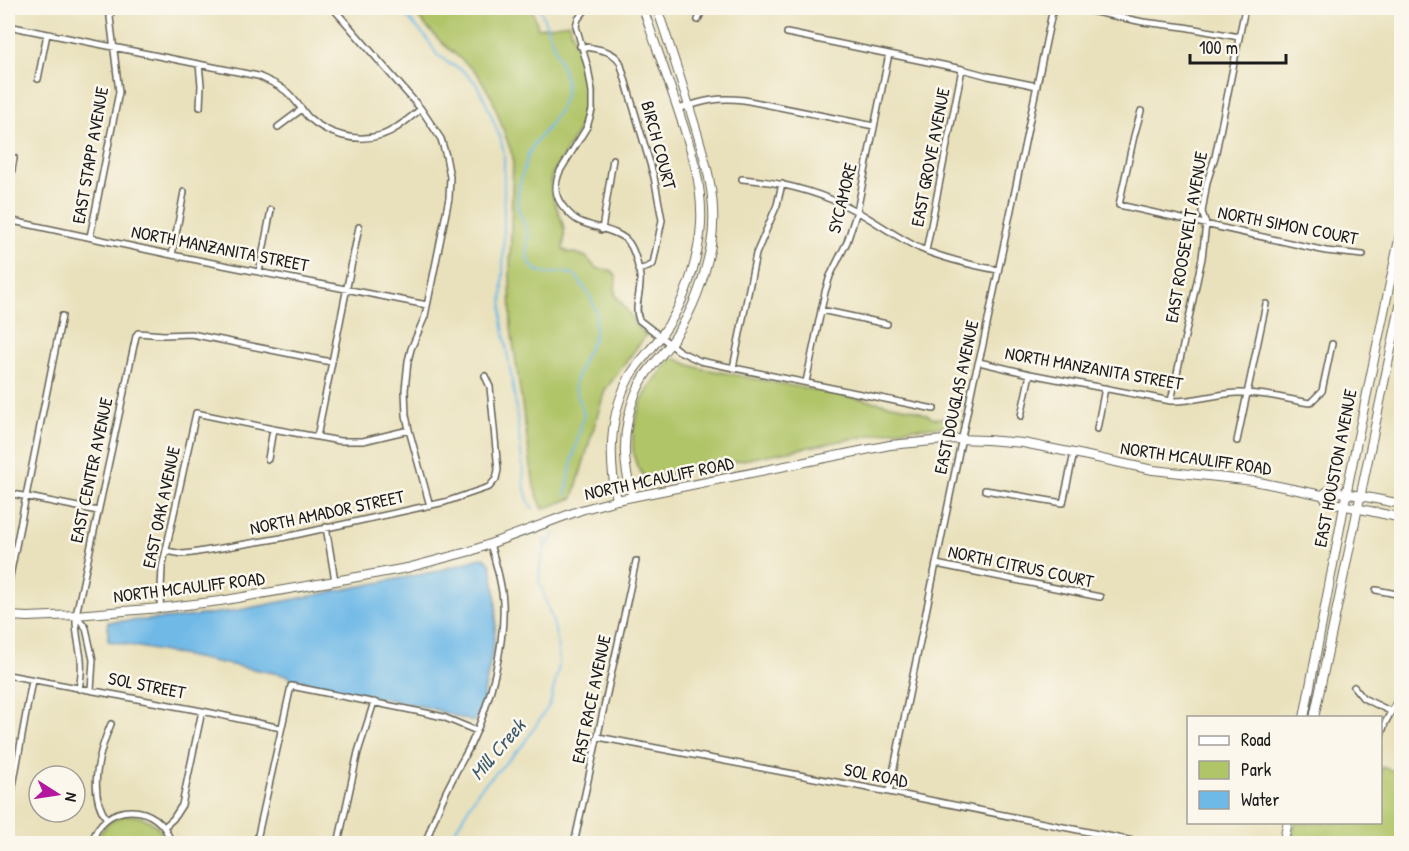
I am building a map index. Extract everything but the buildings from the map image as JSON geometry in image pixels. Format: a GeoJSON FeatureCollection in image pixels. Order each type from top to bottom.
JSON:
{"type":"FeatureCollection","features":[{"type":"Feature","properties":{"kind":"main road","name":"EAST HOUSTON AVENUE"},"geometry":{"type":"LineString","coordinates":[[1304,716],[1346,493],[1401,225]]}},
{"type":"Feature","properties":{"kind":"main road","name":"EAST HOUSTON AVENUE"},"geometry":{"type":"LineString","coordinates":[[1314,716],[1401,297]]}},
{"type":"Feature","properties":{"kind":"main road"},"geometry":{"type":"LineString","coordinates":[[1283,843],[1288,824]]}},
{"type":"Feature","properties":{"kind":"street","name":"EAST STAPP AVENUE"},"geometry":{"type":"LineString","coordinates":[[90,237],[119,93],[110,17],[112,8]]}},
{"type":"Feature","properties":{"kind":"street"},"geometry":{"type":"LineString","coordinates":[[333,8],[421,109],[441,139],[450,177],[449,198],[428,304],[406,369],[405,405],[409,430],[430,506]]}},
{"type":"Feature","properties":{"kind":"street"},"geometry":{"type":"LineString","coordinates":[[587,8],[578,19],[576,26],[588,68],[592,110],[587,127],[560,171],[555,191],[560,204],[577,221],[620,235],[629,242],[641,280],[637,316],[660,337],[690,357],[934,409]]}},
{"type":"Feature","properties":{"kind":"street"},"geometry":{"type":"LineString","coordinates":[[617,500],[611,469],[616,409],[630,376],[660,337],[686,292],[700,234],[701,197],[693,158],[643,8]]}},
{"type":"Feature","properties":{"kind":"street"},"geometry":{"type":"LineString","coordinates":[[633,497],[625,450],[633,401],[645,375],[678,333],[700,286],[711,244],[713,226],[711,183],[704,154],[657,8]]}},
{"type":"Feature","properties":{"kind":"street"},"geometry":{"type":"LineString","coordinates":[[698,20],[703,8]]}},
{"type":"Feature","properties":{"kind":"street","name":"EAST DOUGLAS AVENUE"},"geometry":{"type":"LineString","coordinates":[[889,792],[1053,8]]}},
{"type":"Feature","properties":{"kind":"street"},"geometry":{"type":"LineString","coordinates":[[1076,8],[1143,22],[1239,37]]}},
{"type":"Feature","properties":{"kind":"street","name":"EAST ROOSEVELT AVENUE"},"geometry":{"type":"LineString","coordinates":[[1171,401],[1202,258],[1206,224],[1202,213],[1207,182],[1215,157],[1245,8]]}},
{"type":"Feature","properties":{"kind":"street"},"geometry":{"type":"LineString","coordinates":[[8,26],[258,76],[276,84],[289,94],[322,128],[341,136],[363,138],[383,134],[402,124],[421,109]]}},
{"type":"Feature","properties":{"kind":"street"},"geometry":{"type":"LineString","coordinates":[[787,33],[1037,86]]}},
{"type":"Feature","properties":{"kind":"street"},"geometry":{"type":"LineString","coordinates":[[38,79],[47,34]]}},
{"type":"Feature","properties":{"kind":"street","name":"BIRCH COURT"},"geometry":{"type":"LineString","coordinates":[[580,46],[610,52],[620,62],[654,177],[662,220],[653,264],[638,270]]}},
{"type":"Feature","properties":{"kind":"street","name":"SYCAMORE"},"geometry":{"type":"LineString","coordinates":[[806,382],[830,276],[847,242],[857,211],[889,54]]}},
{"type":"Feature","properties":{"kind":"street"},"geometry":{"type":"LineString","coordinates":[[199,64],[200,107]]}},
{"type":"Feature","properties":{"kind":"street","name":"EAST GROVE AVENUE"},"geometry":{"type":"LineString","coordinates":[[926,251],[962,69]]}},
{"type":"Feature","properties":{"kind":"street"},"geometry":{"type":"LineString","coordinates":[[678,109],[712,99],[744,99],[874,126]]}},
{"type":"Feature","properties":{"kind":"street"},"geometry":{"type":"LineString","coordinates":[[278,127],[302,109]]}},
{"type":"Feature","properties":{"kind":"street","name":"NORTH SIMON COURT"},"geometry":{"type":"LineString","coordinates":[[1141,111],[1119,205],[1326,251],[1363,255]]}},
{"type":"Feature","properties":{"kind":"street"},"geometry":{"type":"LineString","coordinates":[[8,191],[14,158]]}},
{"type":"Feature","properties":{"kind":"street"},"geometry":{"type":"LineString","coordinates":[[603,230],[613,159]]}},
{"type":"Feature","properties":{"kind":"street"},"geometry":{"type":"LineString","coordinates":[[742,179],[767,181],[818,194],[857,211],[898,237],[926,251],[951,260],[998,270]]}},
{"type":"Feature","properties":{"kind":"street"},"geometry":{"type":"LineString","coordinates":[[733,368],[756,254],[777,205],[782,184]]}},
{"type":"Feature","properties":{"kind":"street"},"geometry":{"type":"LineString","coordinates":[[172,255],[184,192]]}},
{"type":"Feature","properties":{"kind":"street"},"geometry":{"type":"LineString","coordinates":[[259,272],[272,210]]}},
{"type":"Feature","properties":{"kind":"street","name":"NORTH MANZANITA STREET"},"geometry":{"type":"LineString","coordinates":[[8,220],[172,255],[428,304]]}},
{"type":"Feature","properties":{"kind":"street"},"geometry":{"type":"LineString","coordinates":[[317,437],[358,227]]}},
{"type":"Feature","properties":{"kind":"street"},"geometry":{"type":"LineString","coordinates":[[1237,441],[1266,304]]}},
{"type":"Feature","properties":{"kind":"street"},"geometry":{"type":"LineString","coordinates":[[821,310],[887,324]]}},
{"type":"Feature","properties":{"kind":"street"},"geometry":{"type":"LineString","coordinates":[[9,581],[62,316]]}},
{"type":"Feature","properties":{"kind":"street","name":"EAST CENTER AVENUE"},"geometry":{"type":"LineString","coordinates":[[79,688],[82,672],[75,628],[76,615],[138,333],[197,335],[331,362]]}},
{"type":"Feature","properties":{"kind":"street","name":"NORTH MANZANITA STREET"},"geometry":{"type":"LineString","coordinates":[[979,362],[1171,401],[1248,393],[1310,403],[1322,391],[1332,344]]}},
{"type":"Feature","properties":{"kind":"street"},"geometry":{"type":"LineString","coordinates":[[1021,416],[1030,374]]}},
{"type":"Feature","properties":{"kind":"street","name":"NORTH AMADOR STREET"},"geometry":{"type":"LineString","coordinates":[[166,551],[192,553],[281,538],[430,506],[489,487],[496,479],[498,470],[490,387],[485,376]]}},
{"type":"Feature","properties":{"kind":"street"},"geometry":{"type":"LineString","coordinates":[[1097,429],[1106,388]]}},
{"type":"Feature","properties":{"kind":"street","name":"EAST OAK AVENUE"},"geometry":{"type":"LineString","coordinates":[[160,608],[162,568],[196,413],[273,429]]}},
{"type":"Feature","properties":{"kind":"street"},"geometry":{"type":"LineString","coordinates":[[268,459],[273,429],[340,441],[363,441],[409,430]]}},
{"type":"Feature","properties":{"kind":"street","name":"NORTH MCAULIFF ROAD"},"geometry":{"type":"LineString","coordinates":[[8,616],[76,615],[160,608],[232,599],[335,581],[438,561],[581,510],[617,500],[890,445],[922,441],[962,439],[1012,442],[1153,470],[1254,481],[1323,495],[1328,502],[1401,518]]}},
{"type":"Feature","properties":{"kind":"street"},"geometry":{"type":"LineString","coordinates":[[985,489],[1063,503],[1074,453]]}},
{"type":"Feature","properties":{"kind":"street","name":"NORTH MCAULIFF ROAD"},"geometry":{"type":"LineString","coordinates":[[1323,495],[1329,490],[1401,504]]}},
{"type":"Feature","properties":{"kind":"street"},"geometry":{"type":"LineString","coordinates":[[8,493],[98,511]]}},
{"type":"Feature","properties":{"kind":"street"},"geometry":{"type":"LineString","coordinates":[[326,528],[335,581]]}},
{"type":"Feature","properties":{"kind":"street"},"geometry":{"type":"LineString","coordinates":[[425,843],[446,793],[477,731],[489,698],[501,634],[503,602],[490,544]]}},
{"type":"Feature","properties":{"kind":"street","name":"EAST RACE AVENUE"},"geometry":{"type":"LineString","coordinates":[[574,843],[636,561]]}},
{"type":"Feature","properties":{"kind":"street","name":"NORTH CITRUS COURT"},"geometry":{"type":"LineString","coordinates":[[936,564],[1100,597]]}},
{"type":"Feature","properties":{"kind":"street"},"geometry":{"type":"LineString","coordinates":[[1376,590],[1401,595]]}},
{"type":"Feature","properties":{"kind":"street"},"geometry":{"type":"LineString","coordinates":[[76,615],[86,628],[93,660],[92,690]]}},
{"type":"Feature","properties":{"kind":"street","name":"SOL STREET"},"geometry":{"type":"LineString","coordinates":[[8,675],[281,728]]}},
{"type":"Feature","properties":{"kind":"street"},"geometry":{"type":"LineString","coordinates":[[8,814],[32,680]]}},
{"type":"Feature","properties":{"kind":"street"},"geometry":{"type":"LineString","coordinates":[[256,843],[291,686],[443,717],[477,731]]}},
{"type":"Feature","properties":{"kind":"street"},"geometry":{"type":"LineString","coordinates":[[1354,687],[1363,699],[1390,711]]}},
{"type":"Feature","properties":{"kind":"street"},"geometry":{"type":"LineString","coordinates":[[1382,731],[1401,692]]}},
{"type":"Feature","properties":{"kind":"street"},"geometry":{"type":"LineString","coordinates":[[338,843],[358,752],[374,702]]}},
{"type":"Feature","properties":{"kind":"street"},"geometry":{"type":"LineString","coordinates":[[164,827],[173,819],[182,804],[202,711]]}},
{"type":"Feature","properties":{"kind":"street"},"geometry":{"type":"LineString","coordinates":[[107,819],[99,807],[96,787],[103,743],[111,724]]}},
{"type":"Feature","properties":{"kind":"street","name":"SOL ROAD"},"geometry":{"type":"LineString","coordinates":[[598,737],[1148,843]]}},
{"type":"Feature","properties":{"kind":"street"},"geometry":{"type":"LineString","coordinates":[[92,843],[99,827],[107,819],[131,810],[156,819],[164,827],[171,843]]}},
{"type":"Feature","properties":{"kind":"green space"},"geometry":{"type":"Polygon","coordinates":[[[409,8],[532,8],[538,28],[569,23],[581,60],[586,85],[586,110],[583,122],[552,175],[551,182],[552,196],[564,230],[563,249],[586,257],[596,268],[612,271],[616,276],[615,294],[634,323],[646,335],[605,390],[573,498],[543,509],[534,487],[511,328],[513,157],[492,98],[477,73],[442,43],[409,8]]]}},
{"type":"Feature","properties":{"kind":"green space"},"geometry":{"type":"Polygon","coordinates":[[[672,358],[699,368],[913,409],[931,418],[956,420],[952,426],[902,429],[650,478],[645,477],[639,469],[633,451],[636,420],[648,390],[672,358]]]}},
{"type":"Feature","properties":{"kind":"green space"},"geometry":{"type":"Polygon","coordinates":[[[1382,767],[1401,773],[1401,823],[1398,843],[1290,843],[1295,824],[1382,824],[1382,767]]]}},
{"type":"Feature","properties":{"kind":"green space"},"geometry":{"type":"Polygon","coordinates":[[[127,815],[152,822],[164,836],[166,843],[96,843],[107,824],[127,815]]]}},
{"type":"Feature","properties":{"kind":"water"},"geometry":{"type":"Polygon","coordinates":[[[484,557],[490,563],[492,571],[496,604],[495,630],[482,704],[473,722],[430,708],[311,684],[299,679],[291,680],[289,676],[108,641],[108,622],[178,618],[234,611],[438,571],[484,557]]]}},
{"type":"Feature","properties":{"kind":"waterway"},"geometry":{"type":"LineString","coordinates":[[398,8],[426,37],[437,55],[462,70],[475,82],[501,140],[504,153],[502,321],[515,399],[525,489],[533,509]]}},
{"type":"Feature","properties":{"kind":"waterway","name":"Mill Creek"},"geometry":{"type":"LineString","coordinates":[[540,8],[566,79],[565,95],[560,109],[528,155],[519,186],[517,205],[528,234],[527,258],[534,269],[547,274],[563,272],[575,275],[590,296],[596,311],[594,338],[574,385],[584,414],[566,495]]}},
{"type":"Feature","properties":{"kind":"waterway","name":"Mill Creek"},"geometry":{"type":"LineString","coordinates":[[451,844],[457,827],[479,790],[523,745],[550,704],[559,662],[553,622],[539,580],[545,548],[555,534]]}},
{"type":"Feature","properties":{"kind":"waterway","name":"Mill Creek"},"geometry":{"type":"LineString","coordinates":[[544,539],[545,548]]}}]}
